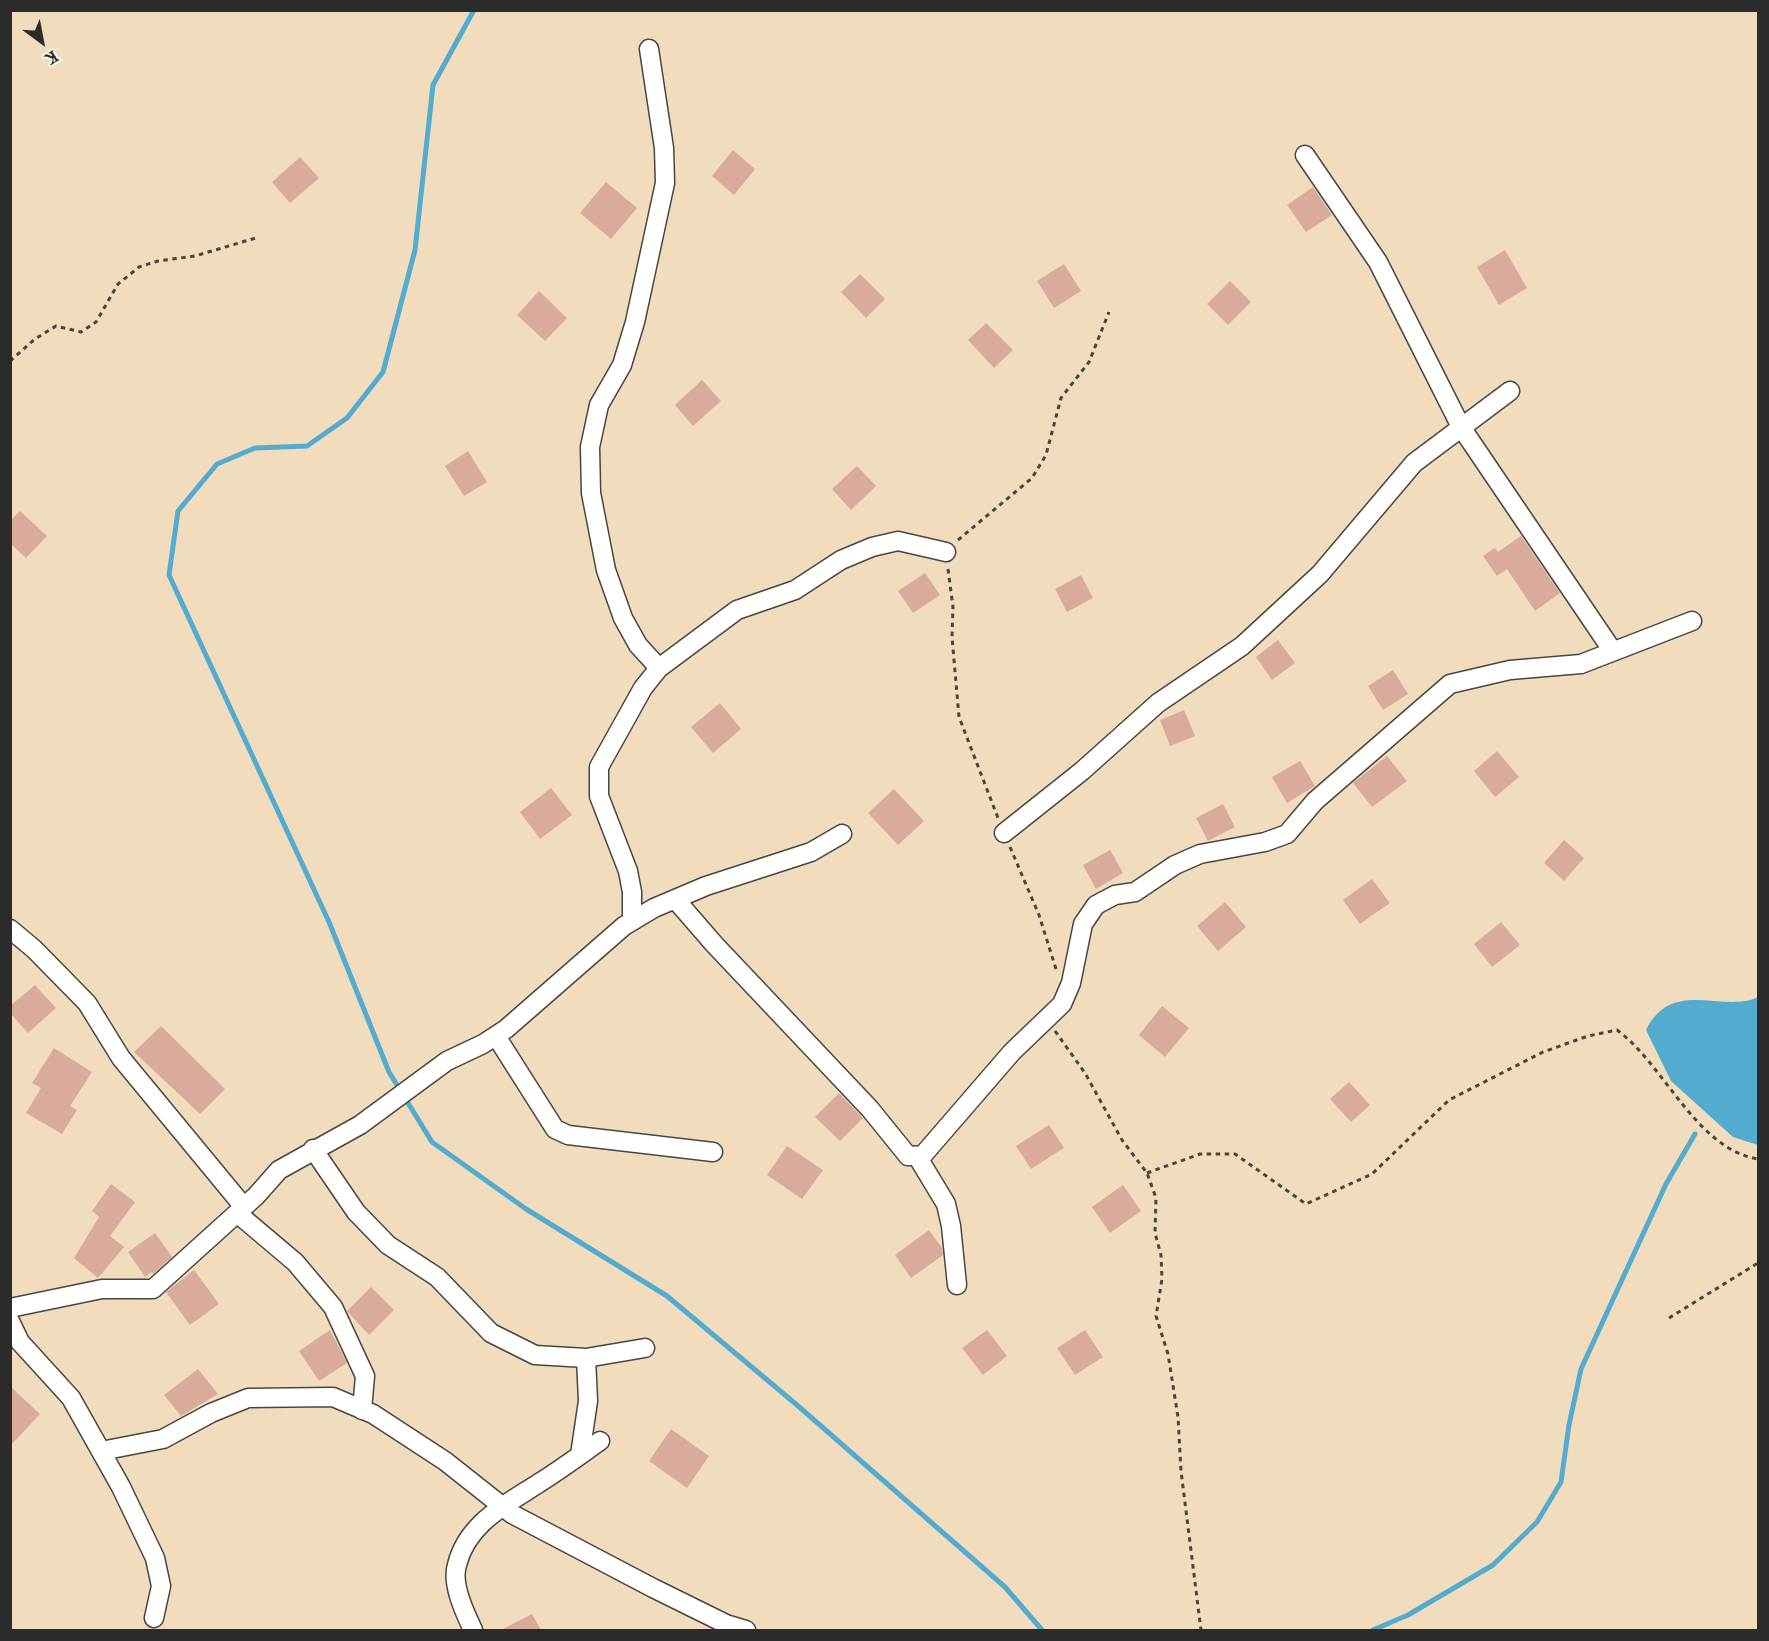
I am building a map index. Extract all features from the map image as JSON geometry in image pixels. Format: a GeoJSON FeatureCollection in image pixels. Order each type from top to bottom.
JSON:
{"type":"FeatureCollection","features":[{"type":"Feature","properties":{"kind":"street"},"geometry":{"type":"LineString","coordinates":[[649,49],[664,148],[665,183],[635,322],[622,366],[598,405],[590,447],[591,493],[606,570],[623,618],[638,645],[659,668]]}},
{"type":"Feature","properties":{"kind":"street"},"geometry":{"type":"LineString","coordinates":[[1305,155],[1378,262],[1461,427],[1612,650]]}},
{"type":"Feature","properties":{"kind":"street"},"geometry":{"type":"LineString","coordinates":[[1004,834],[1082,771],[1158,703],[1242,646],[1320,574],[1414,464],[1510,391]]}},
{"type":"Feature","properties":{"kind":"street"},"geometry":{"type":"LineString","coordinates":[[632,921],[632,892],[628,871],[599,796],[599,767],[644,688],[659,668],[737,610],[795,590],[841,560],[872,547],[898,541],[946,552]]}},
{"type":"Feature","properties":{"kind":"street"},"geometry":{"type":"LineString","coordinates":[[675,899],[714,944],[870,1109],[908,1156],[923,1155],[931,1149],[1012,1052],[1062,1004],[1071,983],[1083,924],[1096,905],[1115,895],[1135,892],[1175,864],[1200,854],[1265,842],[1287,834],[1315,801],[1450,684],[1510,670],[1581,664],[1612,650],[1692,621]]}},
{"type":"Feature","properties":{"kind":"street"},"geometry":{"type":"LineString","coordinates":[[10,1308],[102,1289],[153,1289],[240,1210],[279,1170],[360,1125],[447,1061],[496,1036],[541,1000],[583,959],[632,921],[675,899],[748,871],[811,852],[842,834]]}},
{"type":"Feature","properties":{"kind":"street"},"geometry":{"type":"LineString","coordinates":[[10,928],[34,948],[87,1003],[121,1058],[240,1210],[295,1262],[333,1307],[365,1376],[362,1410]]}},
{"type":"Feature","properties":{"kind":"street"},"geometry":{"type":"LineString","coordinates":[[496,1036],[555,1130],[568,1135],[713,1152]]}},
{"type":"Feature","properties":{"kind":"street"},"geometry":{"type":"LineString","coordinates":[[314,1149],[356,1212],[388,1245],[437,1277],[491,1333],[535,1355],[586,1358],[645,1348]]}},
{"type":"Feature","properties":{"kind":"street"},"geometry":{"type":"LineString","coordinates":[[917,1156],[946,1204],[951,1226],[957,1285]]}},
{"type":"Feature","properties":{"kind":"street"},"geometry":{"type":"LineString","coordinates":[[10,1321],[20,1342],[71,1398],[101,1451],[155,1558],[161,1586],[154,1618]]}},
{"type":"Feature","properties":{"kind":"street"},"geometry":{"type":"LineString","coordinates":[[580,1455],[588,1401],[586,1358]]}},
{"type":"Feature","properties":{"kind":"street"},"geometry":{"type":"LineString","coordinates":[[101,1451],[163,1439],[211,1413],[248,1398],[333,1396],[362,1410],[445,1461],[512,1514],[653,1588],[726,1624],[746,1630]]}},
{"type":"Feature","properties":{"kind":"street"},"geometry":{"type":"LineString","coordinates":[[473,1630],[460,1601],[456,1566],[474,1532],[501,1505],[539,1484],[600,1441]]}},
{"type":"Feature","properties":{"kind":"path"},"geometry":{"type":"LineString","coordinates":[[10,361],[35,339],[56,326],[81,332],[96,322],[118,284],[139,267],[158,261],[195,256],[259,237]]}},
{"type":"Feature","properties":{"kind":"path"},"geometry":{"type":"LineString","coordinates":[[1065,997],[1039,915],[1004,834],[959,717],[952,638],[953,607],[946,552],[1032,478],[1046,454],[1061,398],[1089,362],[1109,312]]}},
{"type":"Feature","properties":{"kind":"path"},"geometry":{"type":"LineString","coordinates":[[1045,1018],[1085,1072],[1122,1140],[1147,1173],[1155,1198],[1155,1233],[1161,1255],[1162,1279],[1156,1316],[1168,1354],[1178,1417],[1181,1471],[1201,1630]]}},
{"type":"Feature","properties":{"kind":"path"},"geometry":{"type":"LineString","coordinates":[[1147,1173],[1200,1154],[1235,1154],[1306,1204],[1372,1174],[1449,1100],[1543,1052],[1588,1036],[1617,1030],[1633,1042],[1667,1087],[1712,1135],[1746,1157],[1758,1159]]}},
{"type":"Feature","properties":{"kind":"path"},"geometry":{"type":"LineString","coordinates":[[1669,1318],[1758,1263]]}},
{"type":"Feature","properties":{"kind":"water"},"geometry":{"type":"Polygon","coordinates":[[[1758,997],[1758,1145],[1733,1137],[1671,1081],[1646,1030],[1657,1014],[1670,1005],[1699,1000],[1744,1001],[1758,997]]]}},
{"type":"Feature","properties":{"kind":"building"},"geometry":{"type":"Polygon","coordinates":[[[733,150],[755,169],[734,195],[712,176],[733,150]]]}},
{"type":"Feature","properties":{"kind":"building"},"geometry":{"type":"Polygon","coordinates":[[[300,157],[319,178],[290,203],[272,182],[300,157]]]}},
{"type":"Feature","properties":{"kind":"building"},"geometry":{"type":"Polygon","coordinates":[[[606,182],[637,208],[611,239],[580,213],[606,182]]]}},
{"type":"Feature","properties":{"kind":"building"},"geometry":{"type":"Polygon","coordinates":[[[1313,187],[1332,215],[1306,232],[1287,205],[1313,187]]]}},
{"type":"Feature","properties":{"kind":"building"},"geometry":{"type":"Polygon","coordinates":[[[1505,250],[1527,288],[1499,305],[1477,267],[1505,250]]]}},
{"type":"Feature","properties":{"kind":"building"},"geometry":{"type":"Polygon","coordinates":[[[1064,264],[1081,291],[1054,308],[1037,281],[1064,264]]]}},
{"type":"Feature","properties":{"kind":"building"},"geometry":{"type":"Polygon","coordinates":[[[860,274],[885,299],[866,318],[841,292],[860,274]]]}},
{"type":"Feature","properties":{"kind":"building"},"geometry":{"type":"Polygon","coordinates":[[[1230,281],[1251,302],[1228,325],[1207,304],[1230,281]]]}},
{"type":"Feature","properties":{"kind":"building"},"geometry":{"type":"Polygon","coordinates":[[[539,291],[567,318],[545,341],[517,315],[539,291]]]}},
{"type":"Feature","properties":{"kind":"building"},"geometry":{"type":"Polygon","coordinates":[[[986,323],[1013,350],[994,368],[968,340],[986,323]]]}},
{"type":"Feature","properties":{"kind":"building"},"geometry":{"type":"Polygon","coordinates":[[[702,380],[721,401],[693,426],[675,405],[702,380]]]}},
{"type":"Feature","properties":{"kind":"building"},"geometry":{"type":"Polygon","coordinates":[[[468,451],[487,482],[464,496],[445,466],[468,451]]]}},
{"type":"Feature","properties":{"kind":"building"},"geometry":{"type":"Polygon","coordinates":[[[857,466],[876,486],[851,510],[832,489],[857,466]]]}},
{"type":"Feature","properties":{"kind":"building"},"geometry":{"type":"Polygon","coordinates":[[[20,511],[47,536],[26,558],[10,543],[10,521],[20,511]]]}},
{"type":"Feature","properties":{"kind":"building"},"geometry":{"type":"Polygon","coordinates":[[[1521,536],[1560,593],[1535,611],[1507,569],[1497,576],[1483,556],[1495,548],[1498,552],[1521,536]]]}},
{"type":"Feature","properties":{"kind":"building"},"geometry":{"type":"Polygon","coordinates":[[[925,573],[940,595],[913,613],[898,591],[925,573]]]}},
{"type":"Feature","properties":{"kind":"building"},"geometry":{"type":"Polygon","coordinates":[[[1081,575],[1093,598],[1067,612],[1055,589],[1081,575]]]}},
{"type":"Feature","properties":{"kind":"building"},"geometry":{"type":"Polygon","coordinates":[[[1278,640],[1295,663],[1272,680],[1256,657],[1278,640]]]}},
{"type":"Feature","properties":{"kind":"building"},"geometry":{"type":"Polygon","coordinates":[[[1393,670],[1408,694],[1383,710],[1368,686],[1393,670]]]}},
{"type":"Feature","properties":{"kind":"building"},"geometry":{"type":"Polygon","coordinates":[[[720,703],[741,729],[713,753],[691,727],[720,703]]]}},
{"type":"Feature","properties":{"kind":"building"},"geometry":{"type":"Polygon","coordinates":[[[1184,710],[1195,736],[1170,746],[1160,720],[1184,710]]]}},
{"type":"Feature","properties":{"kind":"building"},"geometry":{"type":"Polygon","coordinates":[[[1497,751],[1519,777],[1495,797],[1474,771],[1497,751]]]}},
{"type":"Feature","properties":{"kind":"building"},"geometry":{"type":"Polygon","coordinates":[[[1387,756],[1407,781],[1372,807],[1353,783],[1387,756]]]}},
{"type":"Feature","properties":{"kind":"building"},"geometry":{"type":"Polygon","coordinates":[[[1300,761],[1315,786],[1287,803],[1272,777],[1300,761]]]}},
{"type":"Feature","properties":{"kind":"building"},"geometry":{"type":"Polygon","coordinates":[[[551,788],[572,815],[540,839],[520,812],[551,788]]]}},
{"type":"Feature","properties":{"kind":"building"},"geometry":{"type":"Polygon","coordinates":[[[894,789],[924,821],[898,845],[868,813],[894,789]]]}},
{"type":"Feature","properties":{"kind":"building"},"geometry":{"type":"Polygon","coordinates":[[[1223,804],[1235,827],[1208,841],[1196,818],[1223,804]]]}},
{"type":"Feature","properties":{"kind":"building"},"geometry":{"type":"Polygon","coordinates":[[[1564,840],[1584,858],[1564,881],[1544,863],[1564,840]]]}},
{"type":"Feature","properties":{"kind":"building"},"geometry":{"type":"Polygon","coordinates":[[[1110,850],[1123,873],[1096,889],[1083,865],[1110,850]]]}},
{"type":"Feature","properties":{"kind":"building"},"geometry":{"type":"Polygon","coordinates":[[[1372,879],[1390,903],[1360,924],[1343,900],[1372,879]]]}},
{"type":"Feature","properties":{"kind":"building"},"geometry":{"type":"Polygon","coordinates":[[[1225,902],[1246,927],[1218,951],[1197,926],[1225,902]]]}},
{"type":"Feature","properties":{"kind":"building"},"geometry":{"type":"Polygon","coordinates":[[[1501,922],[1520,945],[1492,967],[1474,944],[1501,922]]]}},
{"type":"Feature","properties":{"kind":"building"},"geometry":{"type":"Polygon","coordinates":[[[35,985],[56,1008],[28,1033],[10,1013],[10,1006],[35,985]]]}},
{"type":"Feature","properties":{"kind":"building"},"geometry":{"type":"Polygon","coordinates":[[[1162,1006],[1189,1028],[1165,1057],[1139,1035],[1162,1006]]]}},
{"type":"Feature","properties":{"kind":"building"},"geometry":{"type":"Polygon","coordinates":[[[161,1026],[225,1089],[200,1114],[134,1052],[161,1026]]]}},
{"type":"Feature","properties":{"kind":"building"},"geometry":{"type":"Polygon","coordinates":[[[54,1048],[92,1072],[70,1106],[77,1110],[62,1134],[26,1113],[41,1088],[32,1083],[54,1048]]]}},
{"type":"Feature","properties":{"kind":"building"},"geometry":{"type":"Polygon","coordinates":[[[1349,1082],[1370,1105],[1351,1122],[1330,1099],[1349,1082]]]}},
{"type":"Feature","properties":{"kind":"building"},"geometry":{"type":"Polygon","coordinates":[[[839,1093],[863,1118],[840,1141],[815,1117],[839,1093]]]}},
{"type":"Feature","properties":{"kind":"building"},"geometry":{"type":"Polygon","coordinates":[[[1049,1125],[1064,1148],[1031,1169],[1016,1146],[1049,1125]]]}},
{"type":"Feature","properties":{"kind":"building"},"geometry":{"type":"Polygon","coordinates":[[[787,1146],[823,1170],[802,1199],[767,1175],[787,1146]]]}},
{"type":"Feature","properties":{"kind":"building"},"geometry":{"type":"Polygon","coordinates":[[[111,1184],[135,1202],[110,1236],[124,1247],[98,1278],[74,1258],[99,1217],[92,1211],[111,1184]]]}},
{"type":"Feature","properties":{"kind":"building"},"geometry":{"type":"Polygon","coordinates":[[[1123,1185],[1141,1211],[1110,1233],[1092,1207],[1123,1185]]]}},
{"type":"Feature","properties":{"kind":"building"},"geometry":{"type":"Polygon","coordinates":[[[929,1230],[942,1248],[943,1255],[911,1278],[895,1255],[929,1230]]]}},
{"type":"Feature","properties":{"kind":"building"},"geometry":{"type":"Polygon","coordinates":[[[155,1233],[172,1257],[153,1274],[152,1272],[145,1277],[128,1252],[155,1233]]]}},
{"type":"Feature","properties":{"kind":"building"},"geometry":{"type":"Polygon","coordinates":[[[194,1270],[219,1304],[190,1325],[166,1292],[194,1270]]]}},
{"type":"Feature","properties":{"kind":"building"},"geometry":{"type":"Polygon","coordinates":[[[371,1287],[394,1310],[369,1335],[347,1311],[371,1287]]]}},
{"type":"Feature","properties":{"kind":"building"},"geometry":{"type":"Polygon","coordinates":[[[330,1330],[347,1363],[319,1381],[299,1351],[330,1330]]]}},
{"type":"Feature","properties":{"kind":"building"},"geometry":{"type":"Polygon","coordinates":[[[987,1330],[1007,1356],[983,1375],[962,1348],[987,1330]]]}},
{"type":"Feature","properties":{"kind":"building"},"geometry":{"type":"Polygon","coordinates":[[[1085,1330],[1103,1357],[1075,1375],[1057,1348],[1085,1330]]]}},
{"type":"Feature","properties":{"kind":"building"},"geometry":{"type":"Polygon","coordinates":[[[198,1369],[218,1394],[181,1416],[164,1395],[198,1369]]]}},
{"type":"Feature","properties":{"kind":"building"},"geometry":{"type":"Polygon","coordinates":[[[10,1386],[40,1414],[10,1446],[10,1386]]]}},
{"type":"Feature","properties":{"kind":"building"},"geometry":{"type":"Polygon","coordinates":[[[671,1429],[709,1456],[687,1488],[649,1461],[671,1429]]]}},
{"type":"Feature","properties":{"kind":"building"},"geometry":{"type":"Polygon","coordinates":[[[532,1614],[541,1630],[501,1630],[532,1614]]]}},
{"type":"Feature","properties":{"kind":"waterway"},"geometry":{"type":"LineString","coordinates":[[474,10],[433,85],[415,250],[383,372],[347,418],[307,446],[255,448],[217,464],[178,511],[169,575],[329,922],[389,1072],[432,1142],[526,1209],[667,1296],[797,1405],[1005,1587],[1042,1630]]}},
{"type":"Feature","properties":{"kind":"waterway"},"geometry":{"type":"LineString","coordinates":[[1373,1630],[1408,1615],[1493,1565],[1537,1522],[1561,1482],[1569,1425],[1581,1369],[1666,1184],[1695,1134]]}}]}
